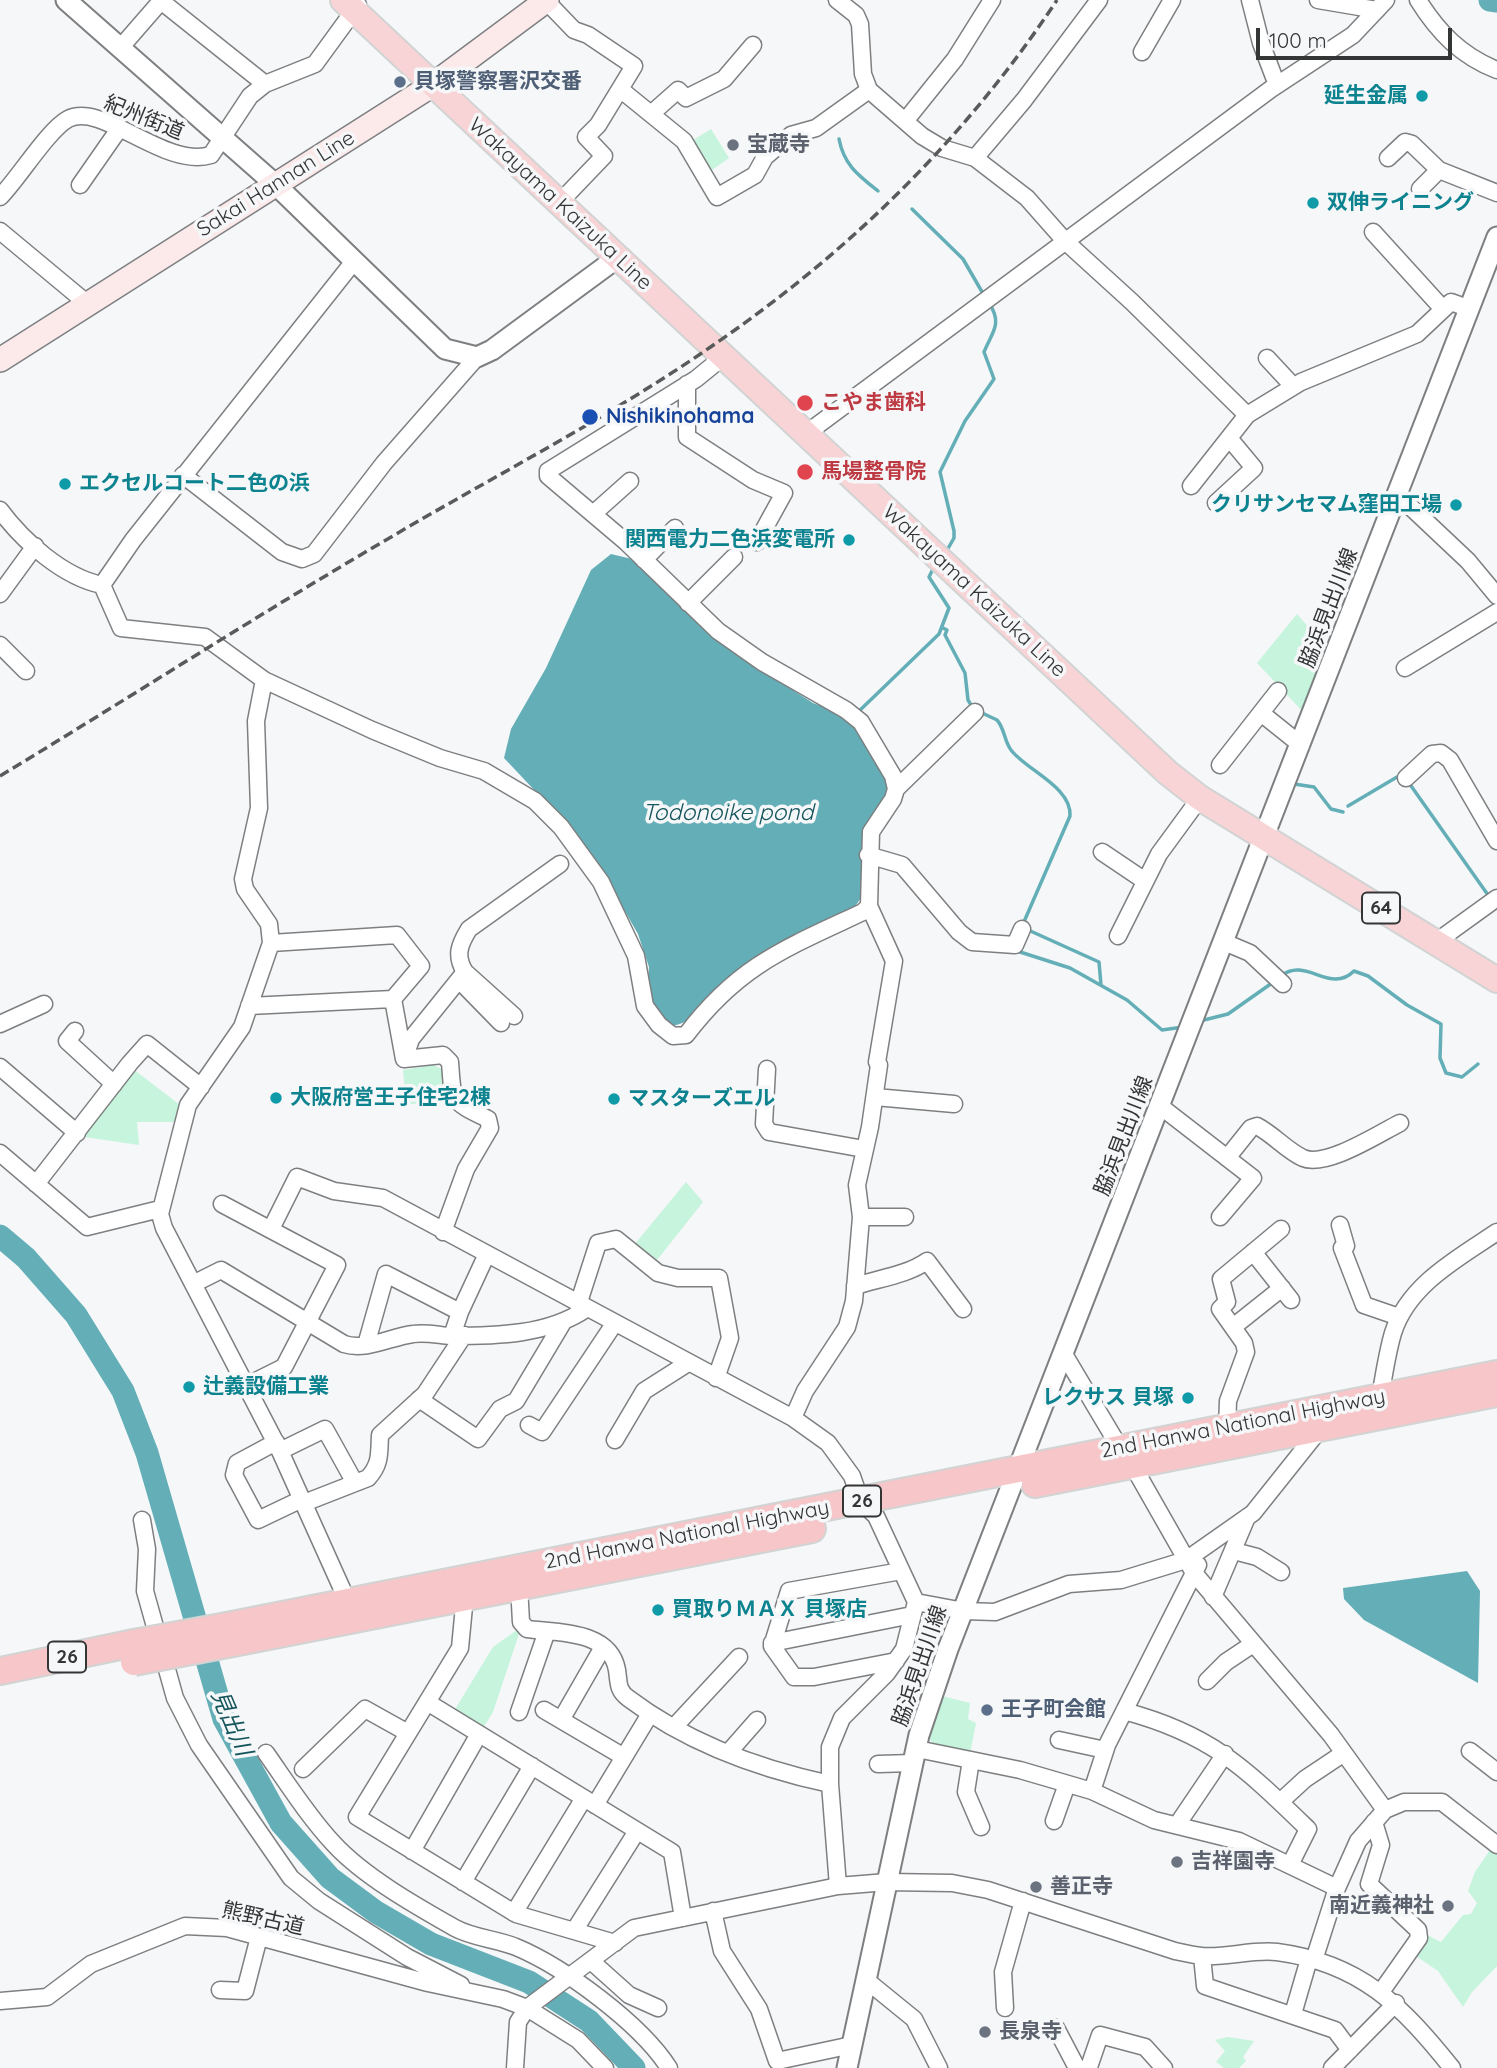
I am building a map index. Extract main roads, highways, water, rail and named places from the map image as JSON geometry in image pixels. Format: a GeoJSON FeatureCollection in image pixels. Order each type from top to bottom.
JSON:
{"type":"FeatureCollection","features":[{"type":"Feature","properties":{"kind":"highway","name":"2nd Hanwa National Highway"},"geometry":{"type":"LineString","coordinates":[[1126,1457],[1227,1429],[1497,1374]]}},
{"type":"Feature","properties":{"kind":"highway","name":"2nd Hanwa National Highway"},"geometry":{"type":"LineString","coordinates":[[0,1671],[134,1652],[519,1586],[869,1509],[1126,1457],[1320,1429],[1497,1393]]}},
{"type":"Feature","properties":{"kind":"highway","name":"2nd Hanwa National Highway"},"geometry":{"type":"LineString","coordinates":[[230,1634],[347,1600],[869,1509]]}},
{"type":"Feature","properties":{"kind":"highway","name":"2nd Hanwa National Highway"},"geometry":{"type":"LineString","coordinates":[[0,1686],[134,1652]]}},
{"type":"Feature","properties":{"kind":"main road","name":"Sakai Hannan Line"},"geometry":{"type":"LineString","coordinates":[[0,360],[434,84],[547,0]]}},
{"type":"Feature","properties":{"kind":"main road","name":"Wakayama Kaizuka Line"},"geometry":{"type":"LineString","coordinates":[[353,4],[558,204],[807,433],[1121,730],[1200,798],[1497,980]]}},
{"type":"Feature","properties":{"kind":"water","name":"Todonoike pond"},"geometry":{"type":"Polygon","coordinates":[[[611,554],[636,560],[686,612],[764,672],[813,703],[851,717],[888,780],[891,793],[873,817],[863,895],[854,908],[765,950],[739,969],[697,1014],[676,1025],[665,1026],[647,989],[649,967],[638,934],[615,894],[556,813],[504,758],[511,729],[546,668],[591,570],[611,554]]]}},
{"type":"Feature","properties":{"kind":"water"},"geometry":{"type":"Polygon","coordinates":[[[1467,1571],[1480,1591],[1478,1683],[1364,1620],[1344,1599],[1343,1588],[1467,1571]]]}},
{"type":"Feature","properties":{"kind":"waterway"},"geometry":{"type":"LineString","coordinates":[[1490,0],[1497,1]]}},
{"type":"Feature","properties":{"kind":"waterway"},"geometry":{"type":"LineString","coordinates":[[839,139],[848,163],[878,191]]}},
{"type":"Feature","properties":{"kind":"waterway"},"geometry":{"type":"LineString","coordinates":[[912,209],[963,259],[985,297]]}},
{"type":"Feature","properties":{"kind":"waterway"},"geometry":{"type":"LineString","coordinates":[[946,552],[954,538],[954,531],[940,472],[965,421],[994,379],[984,352],[996,322],[989,303]]}},
{"type":"Feature","properties":{"kind":"waterway"},"geometry":{"type":"LineString","coordinates":[[856,714],[939,634],[949,608],[929,577],[934,567]]}},
{"type":"Feature","properties":{"kind":"waterway"},"geometry":{"type":"LineString","coordinates":[[943,628],[947,630],[945,635],[965,673],[968,700],[973,708]]}},
{"type":"Feature","properties":{"kind":"waterway"},"geometry":{"type":"LineString","coordinates":[[980,712],[997,720],[1011,750],[1056,788],[1069,806],[1070,816],[1023,924]]}},
{"type":"Feature","properties":{"kind":"waterway"},"geometry":{"type":"LineString","coordinates":[[1348,806],[1397,777]]}},
{"type":"Feature","properties":{"kind":"waterway"},"geometry":{"type":"LineString","coordinates":[[1409,783],[1488,895]]}},
{"type":"Feature","properties":{"kind":"waterway"},"geometry":{"type":"LineString","coordinates":[[1294,784],[1314,787],[1331,809],[1343,812]]}},
{"type":"Feature","properties":{"kind":"waterway"},"geometry":{"type":"LineString","coordinates":[[1026,929],[1099,962],[1101,985]]}},
{"type":"Feature","properties":{"kind":"waterway"},"geometry":{"type":"LineString","coordinates":[[1017,951],[1070,968],[1127,1000],[1162,1030],[1183,1027]]}},
{"type":"Feature","properties":{"kind":"waterway"},"geometry":{"type":"LineString","coordinates":[[1281,976],[1300,970],[1336,979],[1354,971],[1368,976],[1407,1005],[1441,1024],[1440,1058],[1446,1073],[1462,1077],[1478,1064]]}},
{"type":"Feature","properties":{"kind":"waterway"},"geometry":{"type":"LineString","coordinates":[[1200,1021],[1228,1014],[1272,983]]}},
{"type":"Feature","properties":{"kind":"waterway","name":"見出川"},"geometry":{"type":"LineString","coordinates":[[0,1236],[26,1258],[76,1315],[123,1391],[147,1453],[224,1719],[281,1823],[330,1878],[376,1912],[431,1944],[529,1982],[589,2021],[634,2068]]}},
{"type":"Feature","properties":{"kind":"railway"},"geometry":{"type":"LineString","coordinates":[[0,776],[337,569],[632,398],[762,310],[857,232],[944,146],[1022,51],[1057,0]]}},
{"type":"Feature","properties":{"kind":"place","name":"貝塚警察署沢交番"},"geometry":{"type":"Point","coordinates":[400,82]}},
{"type":"Feature","properties":{"kind":"place","name":"延生金属"},"geometry":{"type":"Point","coordinates":[1422,96]}},
{"type":"Feature","properties":{"kind":"place","name":"宝蔵寺"},"geometry":{"type":"Point","coordinates":[733,145]}},
{"type":"Feature","properties":{"kind":"place","name":"双伸ライニング"},"geometry":{"type":"Point","coordinates":[1313,203]}},
{"type":"Feature","properties":{"kind":"place","name":"こやま歯科"},"geometry":{"type":"Point","coordinates":[805,403]}},
{"type":"Feature","properties":{"kind":"place","name":"Nishikinohama"},"geometry":{"type":"Point","coordinates":[590,417]}},
{"type":"Feature","properties":{"kind":"place","name":"馬場整骨院"},"geometry":{"type":"Point","coordinates":[805,472]}},
{"type":"Feature","properties":{"kind":"place","name":"エクセルコート二色の浜"},"geometry":{"type":"Point","coordinates":[65,484]}},
{"type":"Feature","properties":{"kind":"place","name":"クリサンセマム窪田工場"},"geometry":{"type":"Point","coordinates":[1456,505]}},
{"type":"Feature","properties":{"kind":"place","name":"関西電力二色浜変電所"},"geometry":{"type":"Point","coordinates":[849,540]}},
{"type":"Feature","properties":{"kind":"place","name":"大阪府営王子住宅2棟"},"geometry":{"type":"Point","coordinates":[276,1098]}},
{"type":"Feature","properties":{"kind":"place","name":"マスターズエル"},"geometry":{"type":"Point","coordinates":[614,1099]}},
{"type":"Feature","properties":{"kind":"place","name":"辻義設備工業"},"geometry":{"type":"Point","coordinates":[189,1387]}},
{"type":"Feature","properties":{"kind":"place","name":"レクサス 貝塚"},"geometry":{"type":"Point","coordinates":[1188,1398]}},
{"type":"Feature","properties":{"kind":"place","name":"買取りＭＡＸ 貝塚店"},"geometry":{"type":"Point","coordinates":[658,1610]}},
{"type":"Feature","properties":{"kind":"place","name":"王子町会館"},"geometry":{"type":"Point","coordinates":[987,1710]}},
{"type":"Feature","properties":{"kind":"place","name":"吉祥園寺"},"geometry":{"type":"Point","coordinates":[1177,1862]}},
{"type":"Feature","properties":{"kind":"place","name":"善正寺"},"geometry":{"type":"Point","coordinates":[1036,1887]}},
{"type":"Feature","properties":{"kind":"place","name":"南近義神社"},"geometry":{"type":"Point","coordinates":[1448,1906]}},
{"type":"Feature","properties":{"kind":"place","name":"長泉寺"},"geometry":{"type":"Point","coordinates":[985,2032]}}]}
